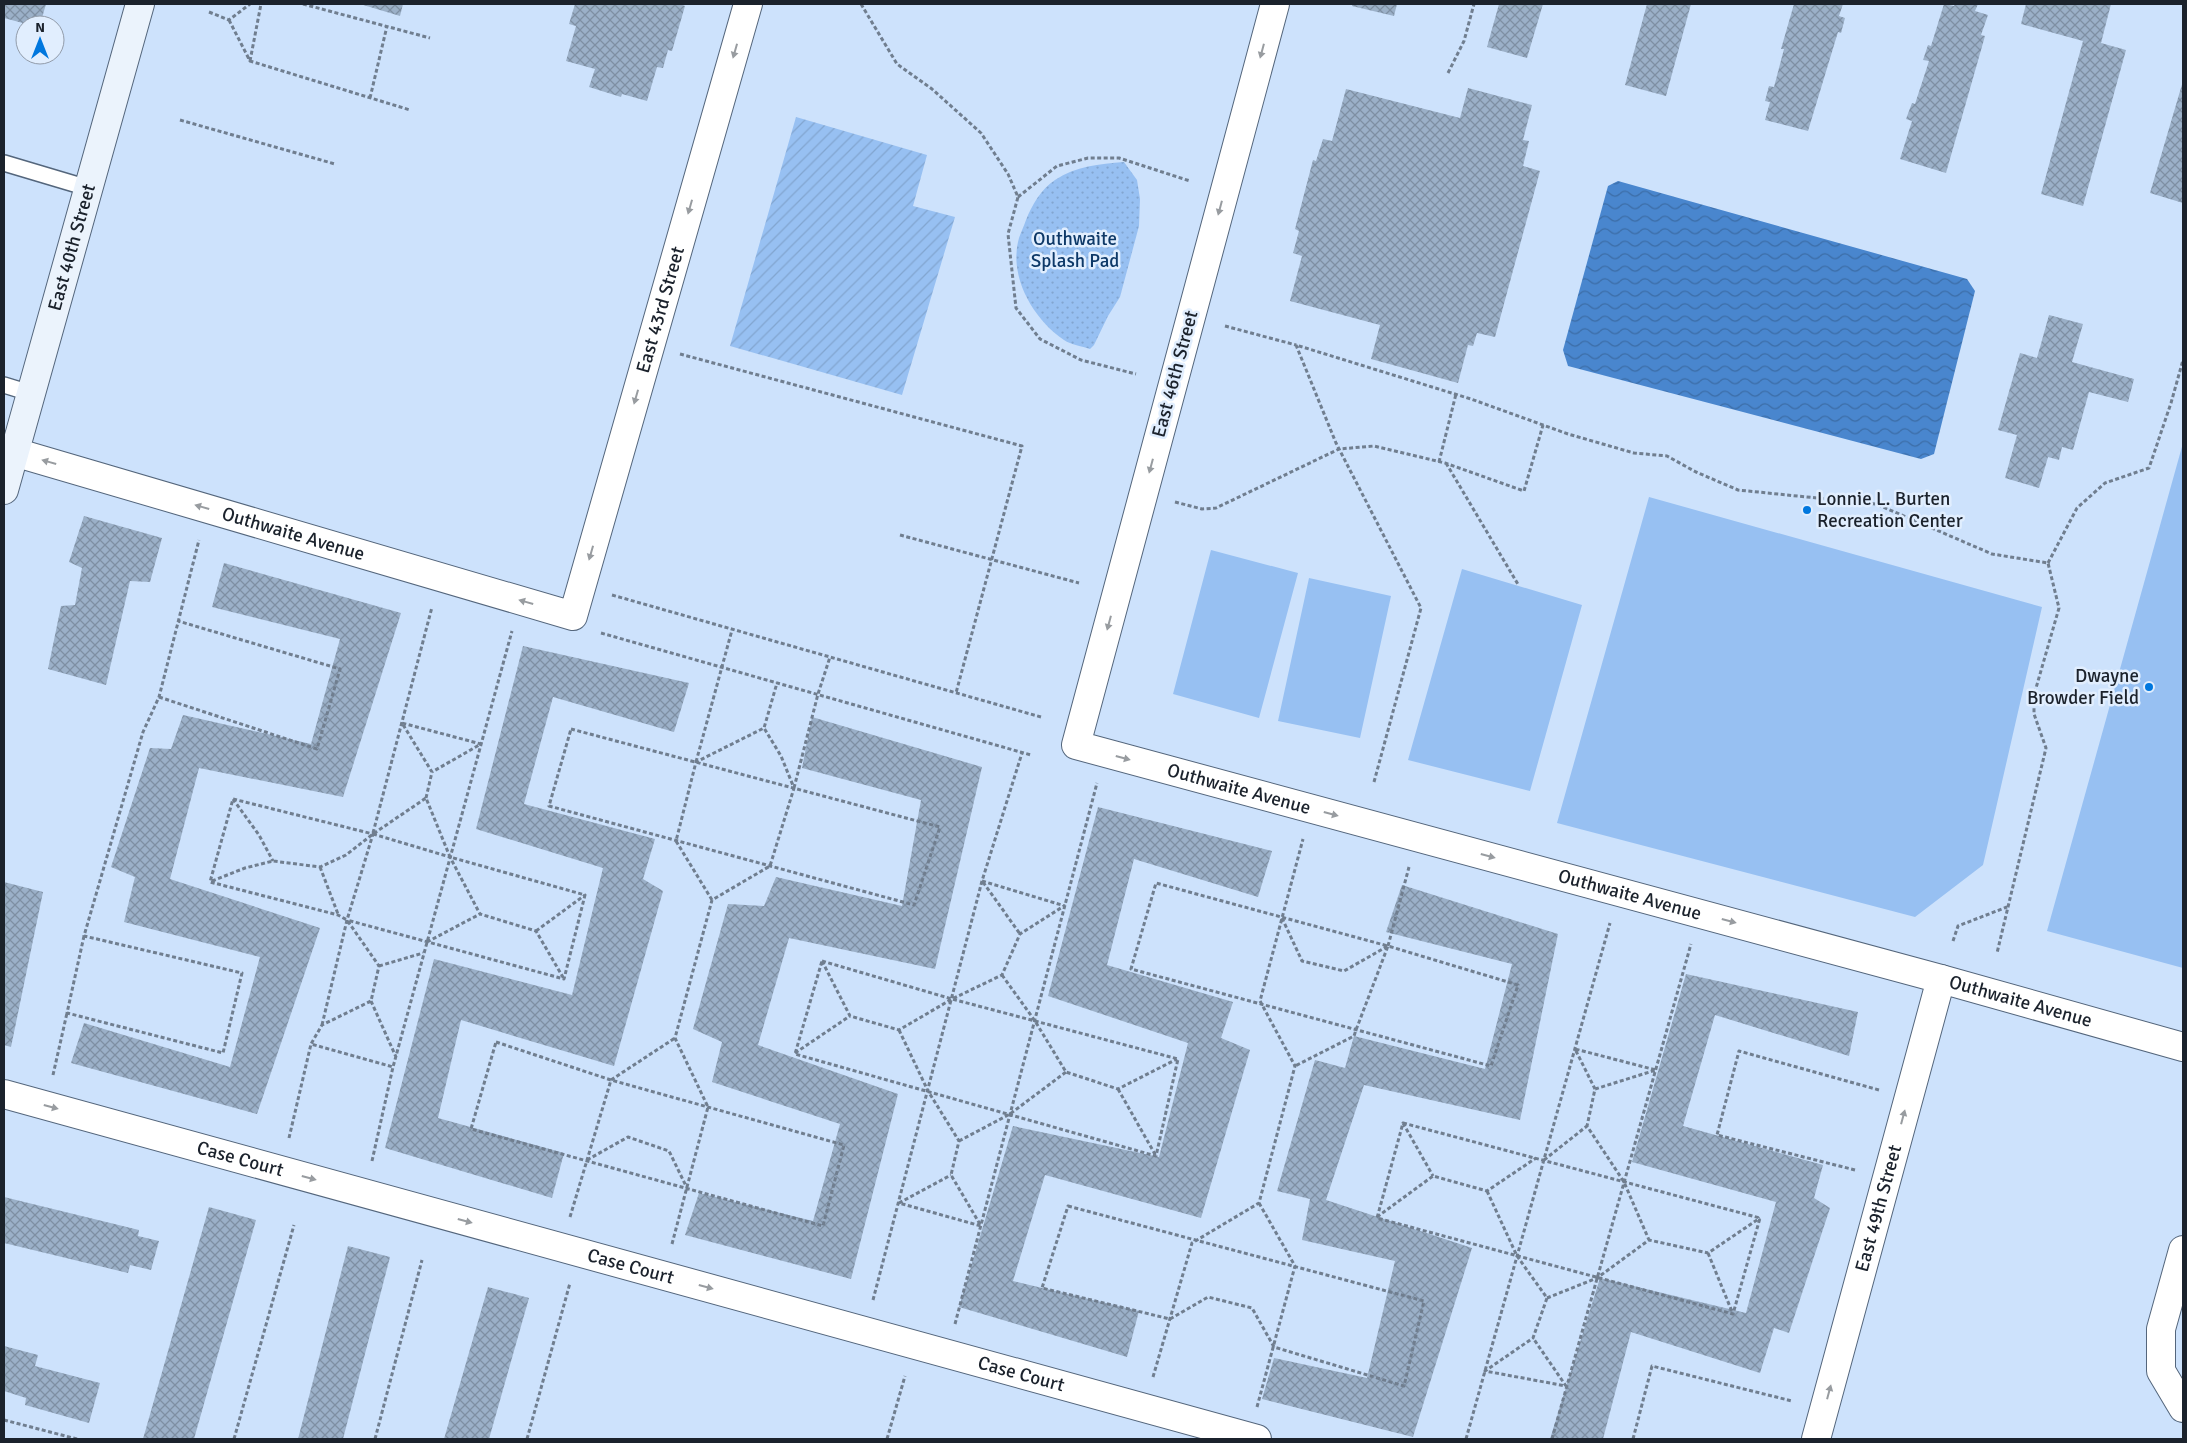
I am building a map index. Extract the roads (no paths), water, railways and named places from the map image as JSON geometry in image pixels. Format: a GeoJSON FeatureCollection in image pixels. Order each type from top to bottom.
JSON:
{"type":"FeatureCollection","features":[{"type":"Feature","properties":{"kind":"street","name":"East 40th Street"},"geometry":{"type":"LineString","coordinates":[[4,490],[140,4]]}},
{"type":"Feature","properties":{"kind":"street","name":"East 43rd Street"},"geometry":{"type":"LineString","coordinates":[[573,616],[748,4]]}},
{"type":"Feature","properties":{"kind":"street","name":"East 46th Street"},"geometry":{"type":"LineString","coordinates":[[1076,745],[1275,4]]}},
{"type":"Feature","properties":{"kind":"street","name":"Outhwaite Avenue"},"geometry":{"type":"LineString","coordinates":[[14,452],[573,616]]}},
{"type":"Feature","properties":{"kind":"street","name":"Outhwaite Avenue"},"geometry":{"type":"LineString","coordinates":[[1076,745],[1941,979],[2183,1047]]}},
{"type":"Feature","properties":{"kind":"street","name":"East 49th Street"},"geometry":{"type":"LineString","coordinates":[[1816,1439],[1941,979]]}},
{"type":"Feature","properties":{"kind":"street","name":"Case Court"},"geometry":{"type":"LineString","coordinates":[[4,1094],[1257,1439]]}},
{"type":"Feature","properties":{"kind":"street"},"geometry":{"type":"LineString","coordinates":[[2183,1250],[2161,1329],[2161,1371],[2183,1408]]}},
{"type":"Feature","properties":{"kind":"lane"},"geometry":{"type":"LineString","coordinates":[[4,163],[88,188]]}},
{"type":"Feature","properties":{"kind":"lane"},"geometry":{"type":"LineString","coordinates":[[4,385],[30,393]]}},
{"type":"Feature","properties":{"kind":"water"},"geometry":{"type":"Polygon","coordinates":[[[1618,181],[1967,279],[1975,291],[1934,454],[1921,459],[1568,366],[1563,350],[1608,186],[1618,181]]]}},
{"type":"Feature","properties":{"kind":"place","name":"Lonnie L. Burten Recreation Center"},"geometry":{"type":"Point","coordinates":[1807,510]}},
{"type":"Feature","properties":{"kind":"place","name":"Dwayne Browder Field"},"geometry":{"type":"Point","coordinates":[2149,687]}},
{"type":"Feature","properties":{"kind":"park label","name":"Outhwaite Splash Pad"},"geometry":{"type":"Point","coordinates":[1075,250]}}]}
